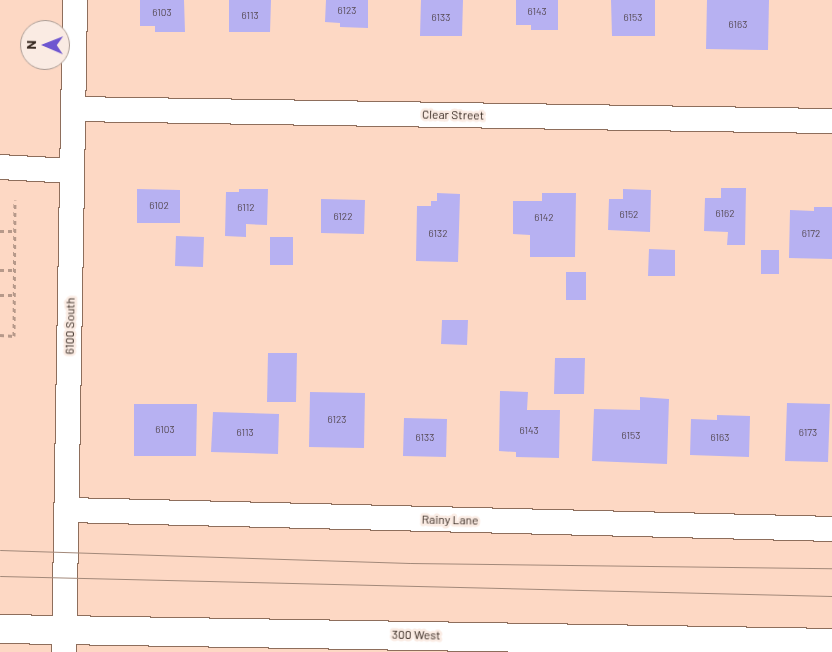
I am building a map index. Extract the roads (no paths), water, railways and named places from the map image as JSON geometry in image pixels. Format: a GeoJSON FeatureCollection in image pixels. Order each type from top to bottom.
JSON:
{"type":"FeatureCollection","features":[{"type":"Feature","properties":{"kind":"street","name":"6100 South"},"geometry":{"type":"LineString","coordinates":[[65,642],[75,0]]}},
{"type":"Feature","properties":{"kind":"street","name":"Clear Street"},"geometry":{"type":"LineString","coordinates":[[74,109],[832,121]]}},
{"type":"Feature","properties":{"kind":"street"},"geometry":{"type":"LineString","coordinates":[[0,167],[72,171]]}},
{"type":"Feature","properties":{"kind":"street","name":"Rainy Lane"},"geometry":{"type":"LineString","coordinates":[[68,510],[832,528]]}},
{"type":"Feature","properties":{"kind":"street","name":"300 West"},"geometry":{"type":"LineString","coordinates":[[0,629],[65,642],[649,645],[832,643]]}},
{"type":"Feature","properties":{"kind":"tram line"},"geometry":{"type":"LineString","coordinates":[[0,550],[410,563],[832,568]]}},
{"type":"Feature","properties":{"kind":"tram line"},"geometry":{"type":"LineString","coordinates":[[0,576],[832,596]]}}]}
